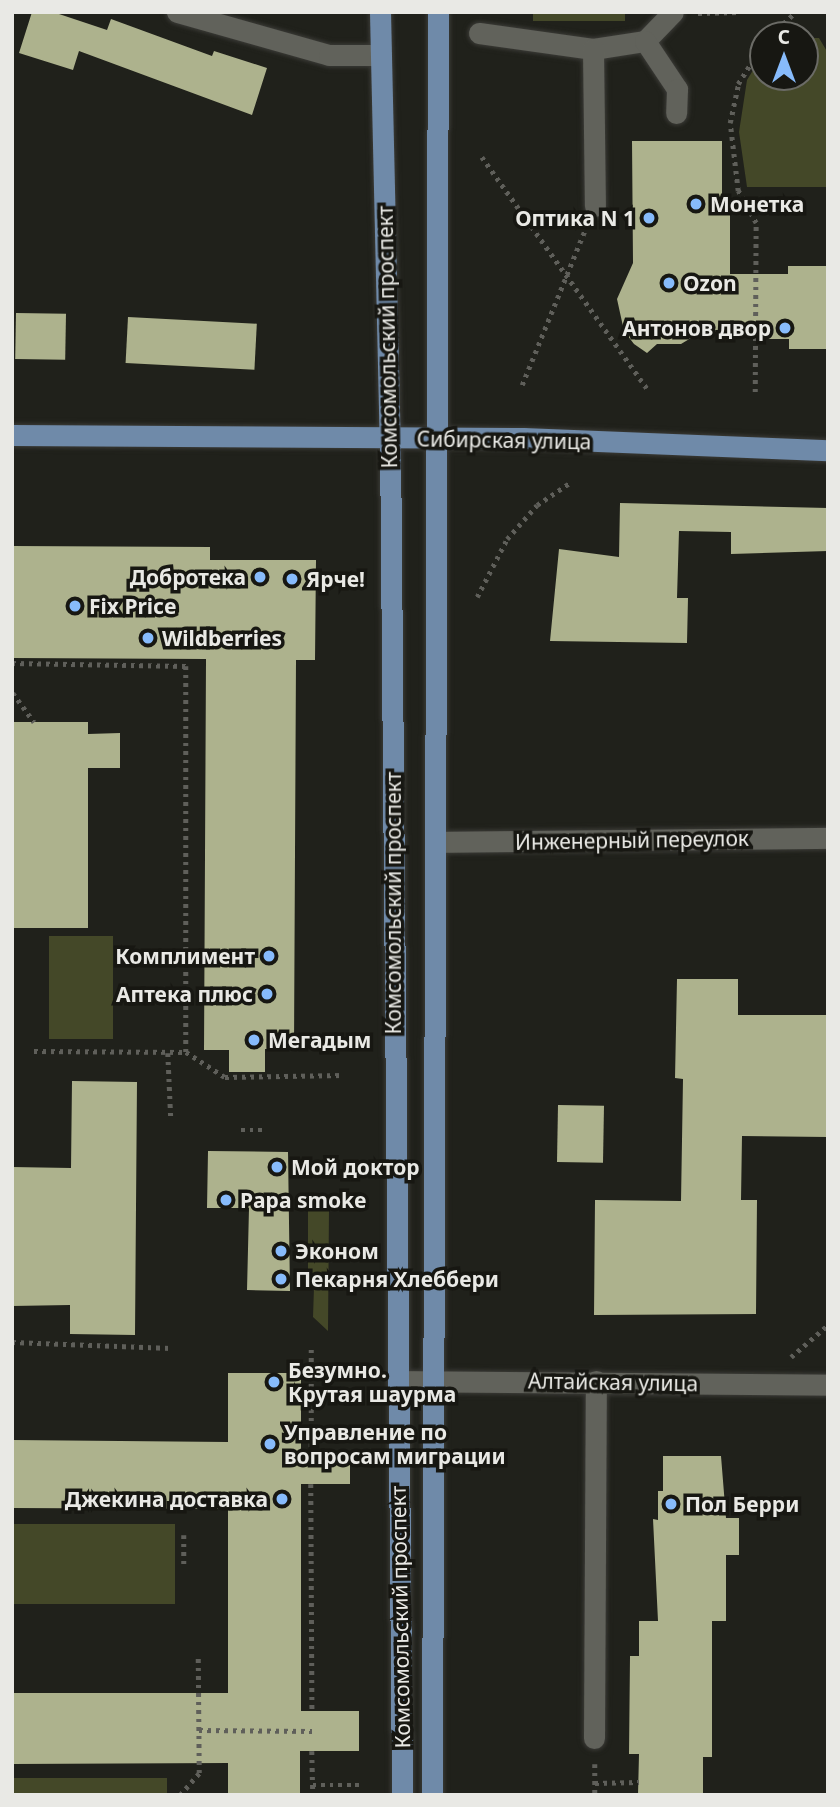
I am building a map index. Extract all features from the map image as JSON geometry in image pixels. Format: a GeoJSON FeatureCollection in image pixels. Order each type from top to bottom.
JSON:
{"type":"FeatureCollection","features":[{"type":"Feature","properties":{"kind":"main road","name":"Комсомольский проспект"},"geometry":{"type":"LineString","coordinates":[[380,12],[390,439],[402,1795]]}},
{"type":"Feature","properties":{"kind":"main road","name":"Комсомольский проспект"},"geometry":{"type":"LineString","coordinates":[[432,1795],[439,12]]}},
{"type":"Feature","properties":{"kind":"main road","name":"Сибирская улица"},"geometry":{"type":"LineString","coordinates":[[12,435],[437,438],[828,450]]}},
{"type":"Feature","properties":{"kind":"street"},"geometry":{"type":"LineString","coordinates":[[177,12],[329,55],[381,55]]}},
{"type":"Feature","properties":{"kind":"street"},"geometry":{"type":"LineString","coordinates":[[479,33],[593,49],[645,41],[673,13]]}},
{"type":"Feature","properties":{"kind":"street"},"geometry":{"type":"LineString","coordinates":[[645,41],[677,89],[676,113]]}},
{"type":"Feature","properties":{"kind":"street"},"geometry":{"type":"LineString","coordinates":[[593,49],[595,206]]}},
{"type":"Feature","properties":{"kind":"street","name":"Инженерный переулок"},"geometry":{"type":"LineString","coordinates":[[435,842],[828,838]]}},
{"type":"Feature","properties":{"kind":"street","name":"Алтайская улица"},"geometry":{"type":"LineString","coordinates":[[398,1381],[828,1385]]}},
{"type":"Feature","properties":{"kind":"street"},"geometry":{"type":"LineString","coordinates":[[594,1738],[596,1381]]}},
{"type":"Feature","properties":{"kind":"path"},"geometry":{"type":"LineString","coordinates":[[673,13],[740,12]]}},
{"type":"Feature","properties":{"kind":"path"},"geometry":{"type":"LineString","coordinates":[[749,66],[738,84],[730,123],[738,191],[756,223],[755,393]]}},
{"type":"Feature","properties":{"kind":"path"},"geometry":{"type":"LineString","coordinates":[[482,158],[647,388]]}},
{"type":"Feature","properties":{"kind":"path"},"geometry":{"type":"LineString","coordinates":[[522,385],[595,206]]}},
{"type":"Feature","properties":{"kind":"path"},"geometry":{"type":"LineString","coordinates":[[477,597],[507,539],[537,505],[571,482]]}},
{"type":"Feature","properties":{"kind":"path"},"geometry":{"type":"LineString","coordinates":[[12,663],[186,666],[186,1052]]}},
{"type":"Feature","properties":{"kind":"path"},"geometry":{"type":"LineString","coordinates":[[13,693],[34,722]]}},
{"type":"Feature","properties":{"kind":"path"},"geometry":{"type":"LineString","coordinates":[[34,1051],[186,1052],[225,1077],[344,1075]]}},
{"type":"Feature","properties":{"kind":"path"},"geometry":{"type":"LineString","coordinates":[[168,1053],[171,1118]]}},
{"type":"Feature","properties":{"kind":"path"},"geometry":{"type":"LineString","coordinates":[[241,1130],[264,1130]]}},
{"type":"Feature","properties":{"kind":"path"},"geometry":{"type":"LineString","coordinates":[[790,1358],[828,1325]]}},
{"type":"Feature","properties":{"kind":"path"},"geometry":{"type":"LineString","coordinates":[[12,1342],[171,1348]]}},
{"type":"Feature","properties":{"kind":"path"},"geometry":{"type":"LineString","coordinates":[[311,1455],[312,1349]]}},
{"type":"Feature","properties":{"kind":"path"},"geometry":{"type":"LineString","coordinates":[[311,1484],[312,1711]]}},
{"type":"Feature","properties":{"kind":"path"},"geometry":{"type":"LineString","coordinates":[[184,1535],[184,1568]]}},
{"type":"Feature","properties":{"kind":"path"},"geometry":{"type":"LineString","coordinates":[[180,1795],[199,1773],[198,1656]]}},
{"type":"Feature","properties":{"kind":"path"},"geometry":{"type":"LineString","coordinates":[[199,1730],[312,1731]]}},
{"type":"Feature","properties":{"kind":"path"},"geometry":{"type":"LineString","coordinates":[[312,1751],[313,1795]]}},
{"type":"Feature","properties":{"kind":"path"},"geometry":{"type":"LineString","coordinates":[[595,1783],[639,1782]]}},
{"type":"Feature","properties":{"kind":"path"},"geometry":{"type":"LineString","coordinates":[[313,1785],[359,1785]]}},
{"type":"Feature","properties":{"kind":"green space"},"geometry":{"type":"Polygon","coordinates":[[[533,12],[625,12],[625,21],[533,21],[533,12]]]}},
{"type":"Feature","properties":{"kind":"green space"},"geometry":{"type":"Polygon","coordinates":[[[819,38],[828,53],[828,187],[747,187],[739,132],[749,77],[749,91],[819,91],[819,38]]]}},
{"type":"Feature","properties":{"kind":"green space"},"geometry":{"type":"Polygon","coordinates":[[[49,936],[113,936],[113,1039],[49,1039],[49,936]]]}},
{"type":"Feature","properties":{"kind":"green space"},"geometry":{"type":"Polygon","coordinates":[[[308,1209],[329,1210],[328,1331],[313,1317],[314,1287],[308,1286],[308,1209]]]}},
{"type":"Feature","properties":{"kind":"green space"},"geometry":{"type":"Polygon","coordinates":[[[12,1524],[175,1524],[175,1604],[12,1604],[12,1524]]]}},
{"type":"Feature","properties":{"kind":"green space"},"geometry":{"type":"Polygon","coordinates":[[[12,1778],[167,1778],[167,1795],[12,1795],[12,1778]]]}},
{"type":"Feature","properties":{"kind":"building"},"geometry":{"type":"Polygon","coordinates":[[[32,12],[53,12],[107,30],[111,19],[212,56],[214,51],[267,68],[252,115],[79,51],[73,70],[19,53],[32,12]]]}},
{"type":"Feature","properties":{"kind":"building"},"geometry":{"type":"Polygon","coordinates":[[[632,141],[722,141],[722,214],[730,214],[730,274],[788,274],[788,266],[828,266],[828,349],[789,349],[789,339],[767,339],[767,332],[701,332],[681,344],[657,344],[647,353],[634,344],[624,331],[617,299],[633,263],[632,141]]]}},
{"type":"Feature","properties":{"kind":"building"},"geometry":{"type":"Polygon","coordinates":[[[16,313],[66,314],[65,360],[15,359],[16,313]]]}},
{"type":"Feature","properties":{"kind":"building"},"geometry":{"type":"Polygon","coordinates":[[[128,317],[257,324],[254,370],[126,363],[128,317]]]}},
{"type":"Feature","properties":{"kind":"building"},"geometry":{"type":"Polygon","coordinates":[[[620,503],[828,508],[828,551],[731,554],[731,532],[679,531],[677,598],[688,598],[687,643],[550,641],[559,549],[619,557],[620,503]]]}},
{"type":"Feature","properties":{"kind":"building"},"geometry":{"type":"Polygon","coordinates":[[[12,546],[210,547],[210,560],[316,560],[315,660],[296,660],[294,1049],[265,1049],[265,1072],[229,1072],[229,1050],[204,1050],[206,659],[12,658],[12,546]]]}},
{"type":"Feature","properties":{"kind":"building"},"geometry":{"type":"Polygon","coordinates":[[[12,722],[88,722],[88,734],[120,733],[120,768],[88,768],[88,928],[12,928],[12,722]]]}},
{"type":"Feature","properties":{"kind":"building"},"geometry":{"type":"Polygon","coordinates":[[[677,979],[738,979],[738,1015],[828,1015],[828,1137],[742,1136],[741,1200],[757,1200],[756,1314],[594,1315],[595,1200],[681,1201],[683,1079],[675,1078],[677,979]]]}},
{"type":"Feature","properties":{"kind":"building"},"geometry":{"type":"Polygon","coordinates":[[[72,1081],[137,1082],[135,1335],[70,1334],[70,1305],[12,1306],[12,1167],[71,1168],[72,1081]]]}},
{"type":"Feature","properties":{"kind":"building"},"geometry":{"type":"Polygon","coordinates":[[[558,1105],[604,1106],[603,1163],[557,1162],[558,1105]]]}},
{"type":"Feature","properties":{"kind":"building"},"geometry":{"type":"Polygon","coordinates":[[[208,1151],[288,1152],[290,1291],[247,1290],[249,1208],[207,1208],[208,1151]]]}},
{"type":"Feature","properties":{"kind":"building"},"geometry":{"type":"Polygon","coordinates":[[[228,1373],[301,1373],[301,1455],[350,1455],[350,1484],[301,1484],[301,1711],[359,1711],[359,1751],[300,1751],[300,1795],[228,1795],[228,1763],[12,1764],[12,1693],[228,1693],[228,1509],[12,1508],[12,1440],[228,1442],[228,1373]]]}},
{"type":"Feature","properties":{"kind":"building"},"geometry":{"type":"Polygon","coordinates":[[[663,1456],[721,1456],[726,1518],[739,1518],[739,1555],[726,1555],[726,1621],[712,1621],[712,1757],[703,1757],[703,1795],[638,1795],[639,1754],[629,1754],[630,1656],[639,1656],[639,1621],[658,1621],[653,1519],[658,1520],[658,1491],[663,1491],[663,1456]]]}},
{"type":"Feature","properties":{"kind":"place","name":"Монетка"},"geometry":{"type":"Point","coordinates":[696,204]}},
{"type":"Feature","properties":{"kind":"place","name":"Оптика N 1"},"geometry":{"type":"Point","coordinates":[649,218]}},
{"type":"Feature","properties":{"kind":"place","name":"Ozon"},"geometry":{"type":"Point","coordinates":[669,283]}},
{"type":"Feature","properties":{"kind":"place","name":"Антонов двор"},"geometry":{"type":"Point","coordinates":[785,328]}},
{"type":"Feature","properties":{"kind":"place","name":"Добротека"},"geometry":{"type":"Point","coordinates":[260,577]}},
{"type":"Feature","properties":{"kind":"place","name":"Ярче!"},"geometry":{"type":"Point","coordinates":[292,579]}},
{"type":"Feature","properties":{"kind":"place","name":"Fix Price"},"geometry":{"type":"Point","coordinates":[75,606]}},
{"type":"Feature","properties":{"kind":"place","name":"Wildberries"},"geometry":{"type":"Point","coordinates":[148,638]}},
{"type":"Feature","properties":{"kind":"place","name":"Комплимент"},"geometry":{"type":"Point","coordinates":[269,956]}},
{"type":"Feature","properties":{"kind":"place","name":"Аптека плюс"},"geometry":{"type":"Point","coordinates":[267,994]}},
{"type":"Feature","properties":{"kind":"place","name":"Мегадым"},"geometry":{"type":"Point","coordinates":[254,1040]}},
{"type":"Feature","properties":{"kind":"place","name":"Мой доктор"},"geometry":{"type":"Point","coordinates":[277,1167]}},
{"type":"Feature","properties":{"kind":"place","name":"Papa smoke"},"geometry":{"type":"Point","coordinates":[226,1200]}},
{"type":"Feature","properties":{"kind":"place","name":"Эконом"},"geometry":{"type":"Point","coordinates":[281,1251]}},
{"type":"Feature","properties":{"kind":"place","name":"Пекарня Хлеббери"},"geometry":{"type":"Point","coordinates":[281,1279]}},
{"type":"Feature","properties":{"kind":"place","name":"Безумно. Крутая шаурма"},"geometry":{"type":"Point","coordinates":[274,1382]}},
{"type":"Feature","properties":{"kind":"place","name":"Управление по вопросам миграции"},"geometry":{"type":"Point","coordinates":[270,1444]}},
{"type":"Feature","properties":{"kind":"place","name":"Джекина доставка"},"geometry":{"type":"Point","coordinates":[282,1499]}},
{"type":"Feature","properties":{"kind":"place","name":"Пол Берри"},"geometry":{"type":"Point","coordinates":[671,1504]}}]}
